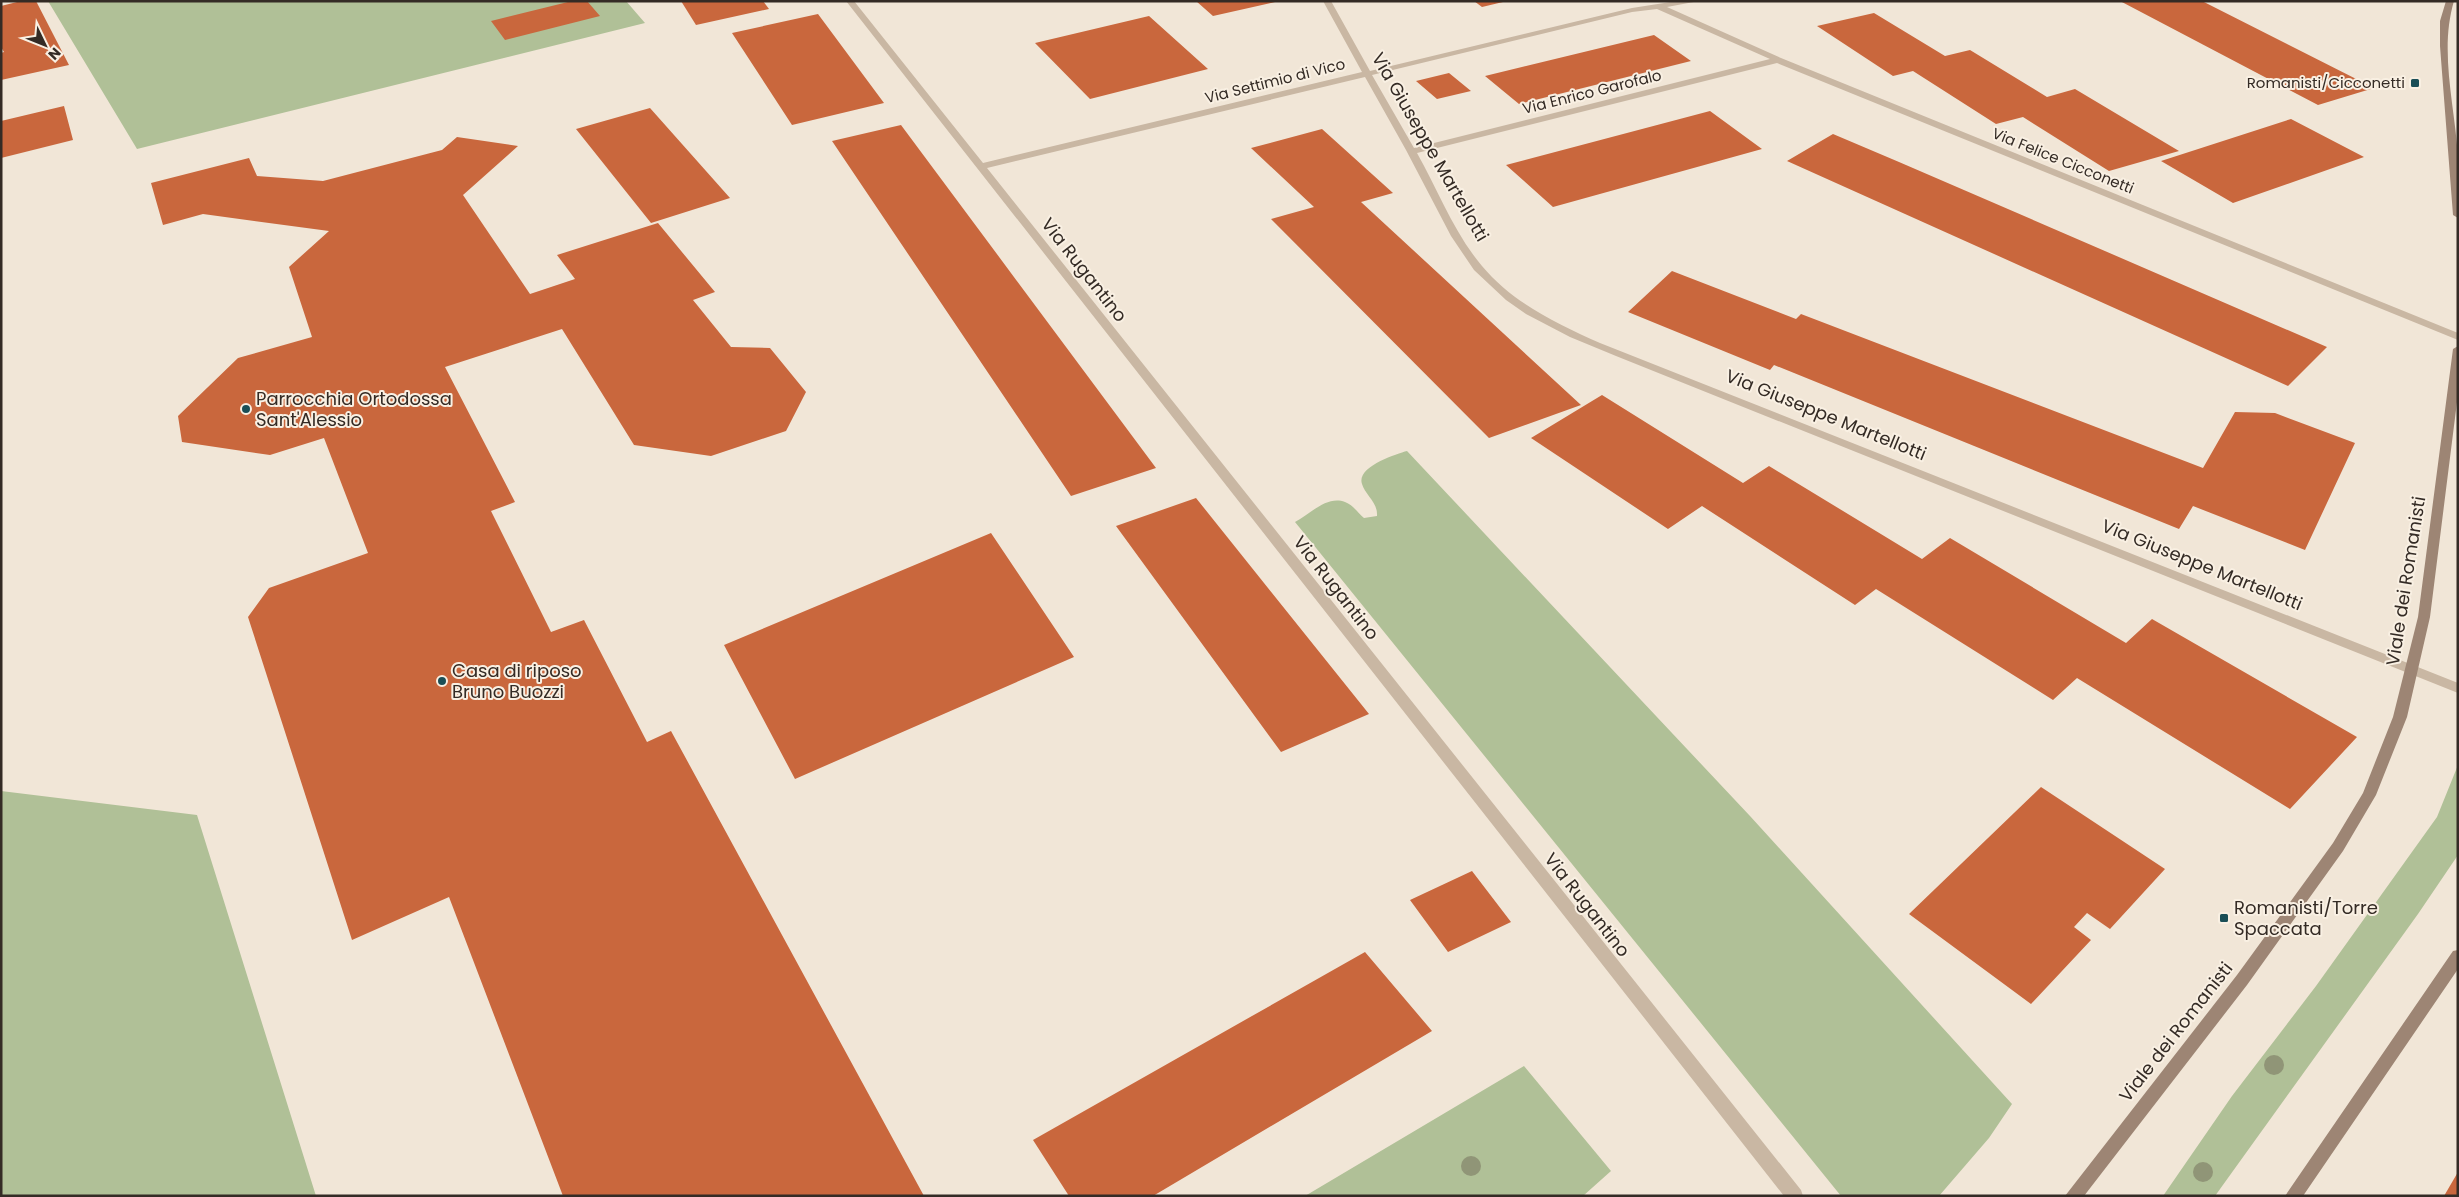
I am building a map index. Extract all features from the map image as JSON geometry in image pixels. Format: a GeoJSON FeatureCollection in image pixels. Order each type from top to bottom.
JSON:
{"type":"FeatureCollection","features":[{"type":"Feature","properties":{"kind":"street","name":"Via Rugantino"},"geometry":{"type":"LineString","coordinates":[[850,1],[1795,1196]]}},
{"type":"Feature","properties":{"kind":"street","name":"Via Giuseppe Martellotti"},"geometry":{"type":"LineString","coordinates":[[1328,1],[1366,74],[1412,151],[1451,226],[1491,282],[1511,298],[1559,327],[1665,372],[2458,688]]}},
{"type":"Feature","properties":{"kind":"street","name":"Via Settimio di Vico"},"geometry":{"type":"LineString","coordinates":[[980,167],[1632,10],[1694,1]]}},
{"type":"Feature","properties":{"kind":"street"},"geometry":{"type":"LineString","coordinates":[[2450,1],[2444,20],[2444,46],[2458,215]]}},
{"type":"Feature","properties":{"kind":"street","name":"Via Felice Cicconetti"},"geometry":{"type":"LineString","coordinates":[[1660,7],[1778,60],[2458,337]]}},
{"type":"Feature","properties":{"kind":"street","name":"Via Enrico Garofalo"},"geometry":{"type":"LineString","coordinates":[[1412,151],[1778,60]]}},
{"type":"Feature","properties":{"kind":"street","name":"Viale dei Romanisti"},"geometry":{"type":"LineString","coordinates":[[2073,1196],[2242,980],[2338,848],[2382,766],[2400,717],[2424,617],[2458,349]]}},
{"type":"Feature","properties":{"kind":"street"},"geometry":{"type":"LineString","coordinates":[[2293,1196],[2458,956]]}},
{"type":"Feature","properties":{"kind":"green space"},"geometry":{"type":"Polygon","coordinates":[[[48,1],[626,1],[645,23],[137,149],[48,1]]]}},
{"type":"Feature","properties":{"kind":"green space"},"geometry":{"type":"Polygon","coordinates":[[[1407,451],[1750,816],[2012,1104],[1989,1138],[1939,1196],[1841,1196],[1295,522],[1319,506],[1332,501],[1345,502],[1364,518],[1377,516],[1376,507],[1362,484],[1362,478],[1365,472],[1378,462],[1407,451]]]}},
{"type":"Feature","properties":{"kind":"green space"},"geometry":{"type":"Polygon","coordinates":[[[2458,765],[2458,855],[2418,914],[2215,1196],[2163,1196],[2232,1096],[2316,986],[2437,817],[2458,765]]]}},
{"type":"Feature","properties":{"kind":"green space"},"geometry":{"type":"Polygon","coordinates":[[[1,791],[197,815],[316,1196],[1,1196],[1,791]]]}},
{"type":"Feature","properties":{"kind":"green space"},"geometry":{"type":"Polygon","coordinates":[[[1524,1066],[1611,1171],[1583,1196],[1305,1196],[1524,1066]]]}},
{"type":"Feature","properties":{"kind":"building"},"geometry":{"type":"Polygon","coordinates":[[[21,1],[36,1],[69,65],[1,80],[1,53],[4,52],[1,47],[1,6],[21,1]]]}},
{"type":"Feature","properties":{"kind":"building"},"geometry":{"type":"Polygon","coordinates":[[[572,1],[587,1],[600,16],[505,40],[491,21],[572,1]]]}},
{"type":"Feature","properties":{"kind":"building"},"geometry":{"type":"Polygon","coordinates":[[[681,1],[763,1],[769,9],[696,25],[681,1]]]}},
{"type":"Feature","properties":{"kind":"building"},"geometry":{"type":"Polygon","coordinates":[[[1196,1],[1275,1],[1275,2],[1213,16],[1196,1]]]}},
{"type":"Feature","properties":{"kind":"building"},"geometry":{"type":"Polygon","coordinates":[[[1474,1],[1503,1],[1503,2],[1482,7],[1474,1]]]}},
{"type":"Feature","properties":{"kind":"building"},"geometry":{"type":"Polygon","coordinates":[[[2120,1],[2202,1],[2374,88],[2318,105],[2120,1]]]}},
{"type":"Feature","properties":{"kind":"building"},"geometry":{"type":"Polygon","coordinates":[[[1874,13],[1945,56],[1970,50],[2047,97],[2075,89],[2179,151],[2109,171],[2023,117],[1996,124],[1913,71],[1893,76],[1817,26],[1874,13]]]}},
{"type":"Feature","properties":{"kind":"building"},"geometry":{"type":"Polygon","coordinates":[[[818,14],[884,103],[792,125],[732,33],[818,14]]]}},
{"type":"Feature","properties":{"kind":"building"},"geometry":{"type":"Polygon","coordinates":[[[1149,16],[1208,69],[1090,99],[1035,43],[1149,16]]]}},
{"type":"Feature","properties":{"kind":"building"},"geometry":{"type":"Polygon","coordinates":[[[1654,35],[1691,61],[1519,104],[1485,76],[1654,35]]]}},
{"type":"Feature","properties":{"kind":"building"},"geometry":{"type":"Polygon","coordinates":[[[1449,73],[1471,91],[1437,99],[1416,81],[1449,73]]]}},
{"type":"Feature","properties":{"kind":"building"},"geometry":{"type":"Polygon","coordinates":[[[64,106],[73,140],[1,158],[1,121],[64,106]]]}},
{"type":"Feature","properties":{"kind":"building"},"geometry":{"type":"Polygon","coordinates":[[[650,108],[730,198],[651,223],[576,129],[650,108]]]}},
{"type":"Feature","properties":{"kind":"building"},"geometry":{"type":"Polygon","coordinates":[[[1710,111],[1762,149],[1553,207],[1506,165],[1710,111]]]}},
{"type":"Feature","properties":{"kind":"building"},"geometry":{"type":"Polygon","coordinates":[[[2291,119],[2364,157],[2233,203],[2161,161],[2291,119]]]}},
{"type":"Feature","properties":{"kind":"building"},"geometry":{"type":"Polygon","coordinates":[[[901,125],[1156,468],[1071,496],[832,141],[901,125]]]}},
{"type":"Feature","properties":{"kind":"building"},"geometry":{"type":"Polygon","coordinates":[[[1322,129],[1393,193],[1361,202],[1581,405],[1489,438],[1271,219],[1314,207],[1251,148],[1322,129]]]}},
{"type":"Feature","properties":{"kind":"building"},"geometry":{"type":"Polygon","coordinates":[[[1833,134],[2327,347],[2288,386],[1787,161],[1833,134]]]}},
{"type":"Feature","properties":{"kind":"building","name":"Casa di riposo Bruno Buozzi"},"geometry":{"type":"Polygon","coordinates":[[[457,137],[518,146],[463,195],[530,294],[575,279],[557,255],[658,223],[715,292],[693,300],[731,347],[770,348],[806,392],[786,431],[711,456],[634,445],[562,329],[445,367],[515,502],[491,511],[551,632],[584,620],[647,742],[671,731],[924,1196],[563,1196],[449,897],[352,940],[248,617],[269,588],[368,553],[324,438],[270,455],[182,442],[178,416],[238,358],[312,337],[289,267],[329,231],[203,214],[163,225],[151,183],[249,158],[257,176],[323,181],[442,150],[457,137]]]}},
{"type":"Feature","properties":{"kind":"building"},"geometry":{"type":"Polygon","coordinates":[[[1672,271],[1796,319],[1801,314],[2203,468],[2235,412],[2275,413],[2355,443],[2305,550],[2193,506],[2179,529],[1774,365],[1770,370],[1628,312],[1672,271]]]}},
{"type":"Feature","properties":{"kind":"building"},"geometry":{"type":"Polygon","coordinates":[[[1602,395],[1743,483],[1769,466],[1922,559],[1950,538],[2126,643],[2152,619],[2357,737],[2290,809],[2077,678],[2053,700],[1876,589],[1855,605],[1702,506],[1668,529],[1531,438],[1602,395]]]}},
{"type":"Feature","properties":{"kind":"building"},"geometry":{"type":"Polygon","coordinates":[[[1196,498],[1369,714],[1281,752],[1116,526],[1196,498]]]}},
{"type":"Feature","properties":{"kind":"building"},"geometry":{"type":"Polygon","coordinates":[[[991,533],[1074,657],[795,779],[724,645],[991,533]]]}},
{"type":"Feature","properties":{"kind":"building"},"geometry":{"type":"Polygon","coordinates":[[[2041,787],[2165,869],[2110,929],[2087,913],[2074,927],[2091,940],[2031,1004],[1909,914],[2041,787]]]}},
{"type":"Feature","properties":{"kind":"building"},"geometry":{"type":"Polygon","coordinates":[[[1472,871],[1511,922],[1448,952],[1410,900],[1472,871]]]}},
{"type":"Feature","properties":{"kind":"building"},"geometry":{"type":"Polygon","coordinates":[[[1365,952],[1432,1031],[1153,1196],[1069,1196],[1033,1140],[1365,952]]]}},
{"type":"Feature","properties":{"kind":"building"},"geometry":{"type":"Polygon","coordinates":[[[2458,1172],[2458,1196],[2444,1196],[2458,1172]]]}},
{"type":"Feature","properties":{"kind":"place","name":"Romanisti/Cicconetti"},"geometry":{"type":"Point","coordinates":[2415,83]}},
{"type":"Feature","properties":{"kind":"place","name":"Parrocchia Ortodossa Sant'Alessio"},"geometry":{"type":"Point","coordinates":[246,409]}},
{"type":"Feature","properties":{"kind":"place","name":"Casa di riposo Bruno Buozzi"},"geometry":{"type":"Point","coordinates":[442,681]}},
{"type":"Feature","properties":{"kind":"place","name":"Romanisti/Torre Spaccata"},"geometry":{"type":"Point","coordinates":[2224,918]}}]}
